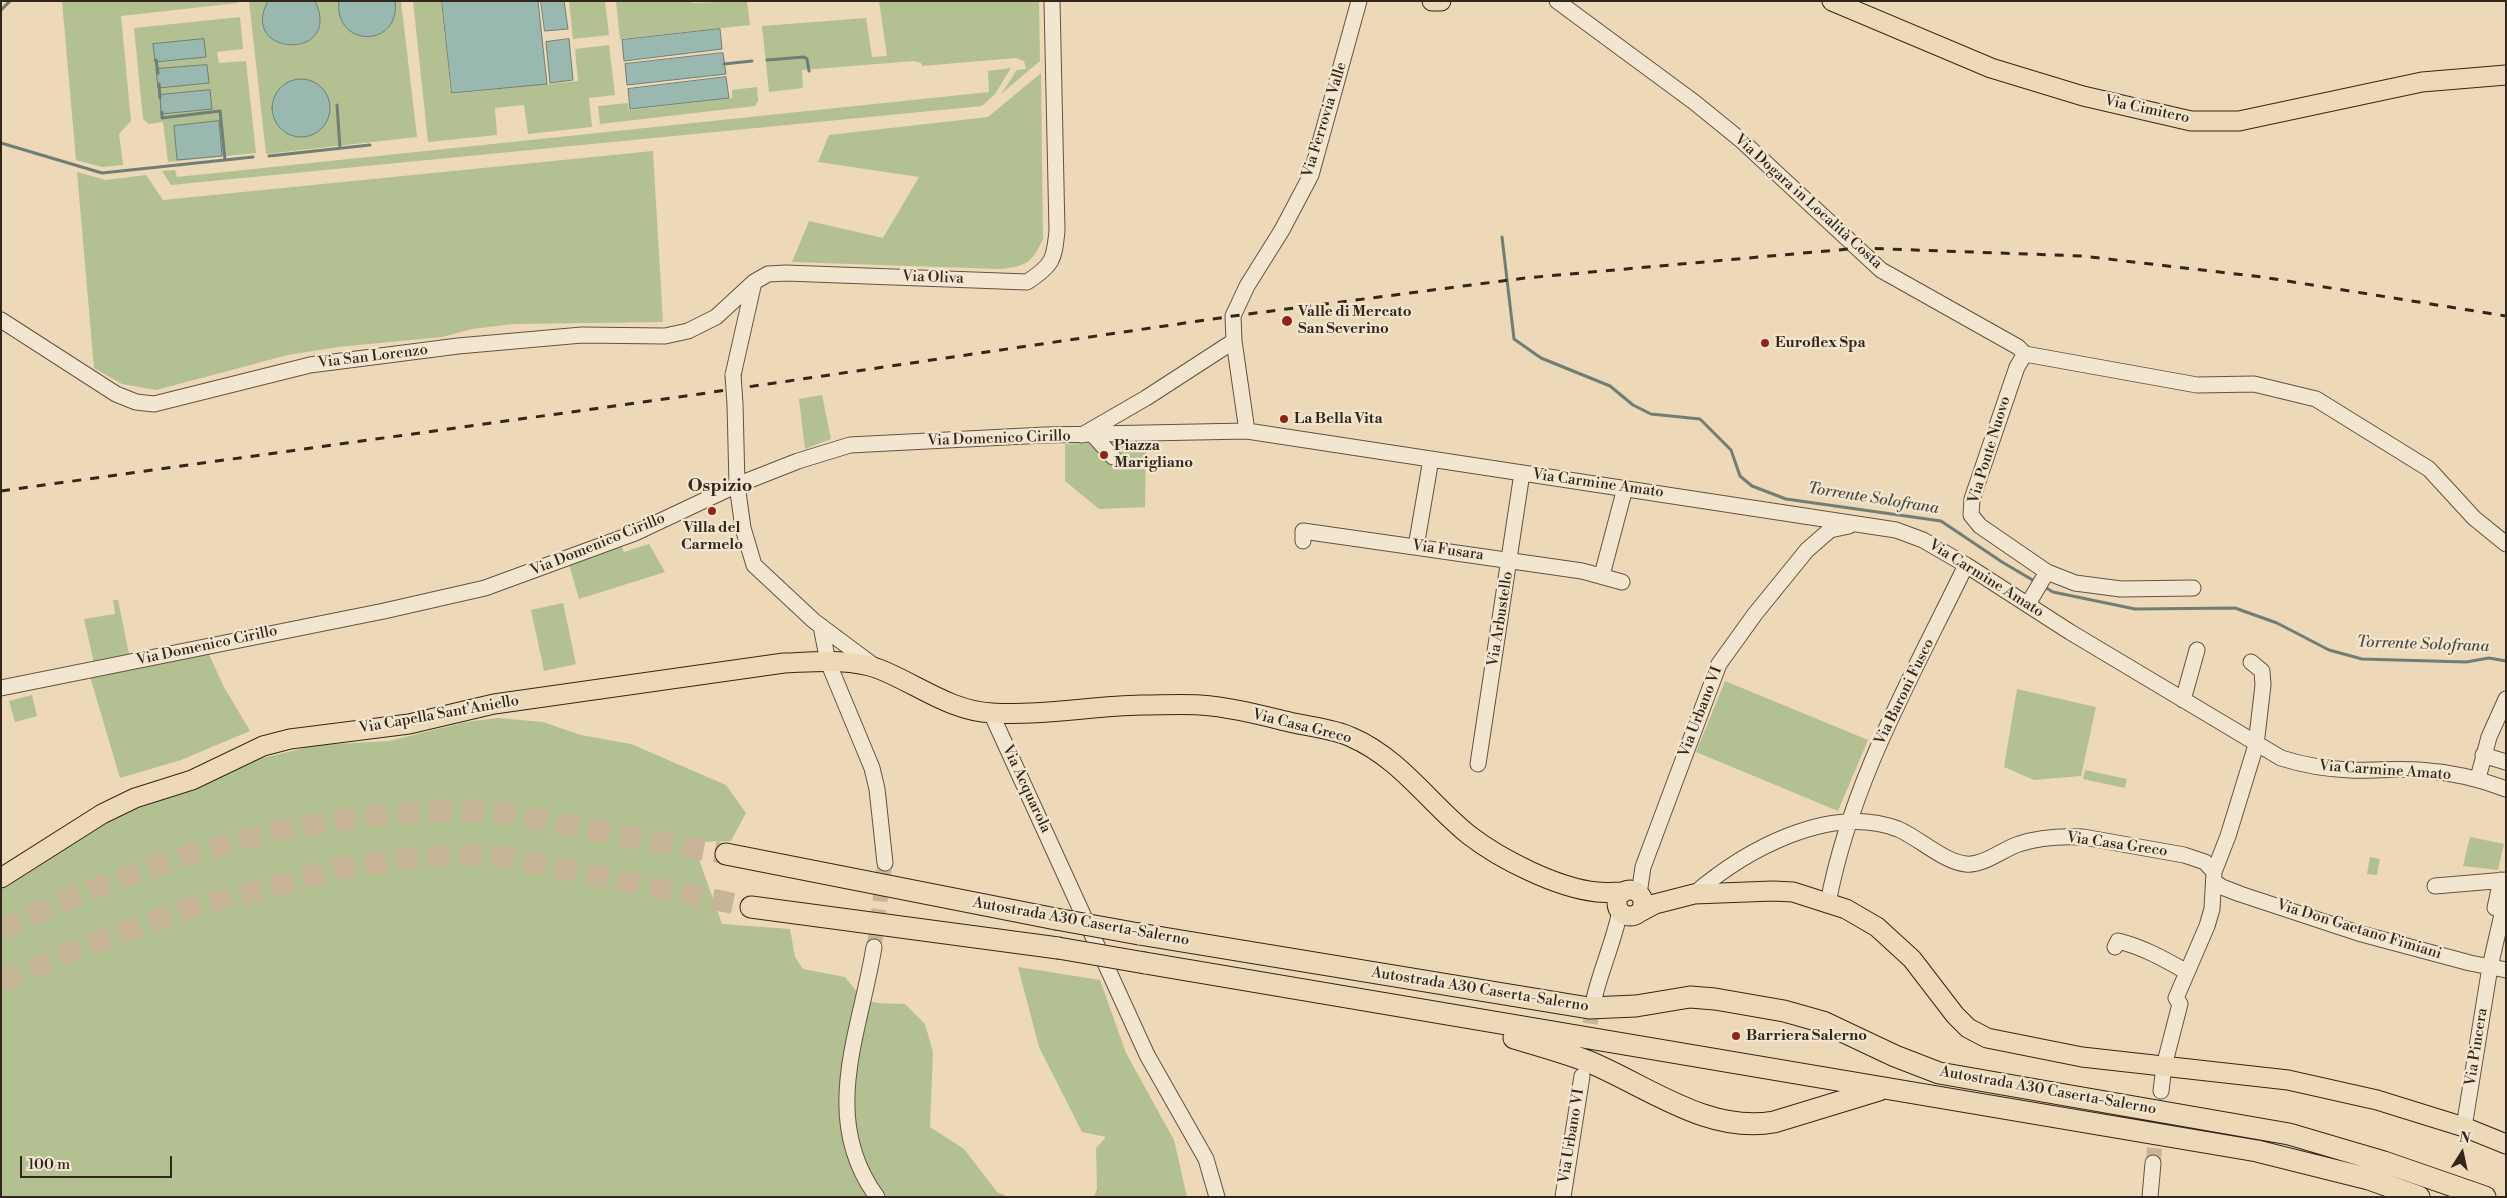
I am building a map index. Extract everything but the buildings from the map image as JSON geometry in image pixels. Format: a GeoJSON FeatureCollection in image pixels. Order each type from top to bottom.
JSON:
{"type":"FeatureCollection","features":[{"type":"Feature","properties":{"kind":"highway","name":"Autostrada A30 Caserta-Salerno"},"geometry":{"type":"LineString","coordinates":[[726,854],[1139,934],[1589,1008],[1636,1006],[1690,997],[1715,999],[1784,1011],[1824,1022],[1895,1056],[1939,1073],[2289,1134],[2384,1162],[2485,1197]]}},
{"type":"Feature","properties":{"kind":"highway","name":"Autostrada A30 Caserta-Salerno"},"geometry":{"type":"LineString","coordinates":[[751,907],[1058,948],[2257,1151],[2369,1179],[2419,1197]]}},
{"type":"Feature","properties":{"kind":"highway"},"geometry":{"type":"LineString","coordinates":[[1385,1004],[1564,1053],[1593,1064],[1689,1109],[1714,1118],[1737,1123],[1756,1125],[1774,1122],[1884,1088]]}},
{"type":"Feature","properties":{"kind":"main road"},"geometry":{"type":"LineString","coordinates":[[1432,1],[1441,1]]}},
{"type":"Feature","properties":{"kind":"main road","name":"Via Cimitero"},"geometry":{"type":"LineString","coordinates":[[1832,1],[1991,68],[2082,96],[2191,121],[2239,121],[2422,82],[2506,76]]}},
{"type":"Feature","properties":{"kind":"main road","name":"Via Capella Sant'Aniello"},"geometry":{"type":"LineString","coordinates":[[1,878],[102,814],[135,798],[192,780],[263,746],[290,739],[409,724],[494,704],[784,663],[828,662],[877,669]]}},
{"type":"Feature","properties":{"kind":"main road"},"geometry":{"type":"LineString","coordinates":[[877,669],[946,702],[972,710],[992,713]]}},
{"type":"Feature","properties":{"kind":"main road","name":"Via Casa Greco"},"geometry":{"type":"LineString","coordinates":[[992,713],[1043,713],[1139,705],[1202,705],[1266,716],[1350,736],[1374,748],[1414,781],[1469,834],[1498,854],[1533,872],[1633,903],[1694,894],[1773,891],[1793,892],[1846,909],[1877,927],[1912,959],[1955,1015],[1968,1028],[1987,1038],[2082,1057],[2288,1080],[2377,1100],[2464,1127],[2506,1144]]}},
{"type":"Feature","properties":{"kind":"street","name":"Via Oliva"},"geometry":{"type":"LineString","coordinates":[[754,282],[768,274],[786,273],[1028,282],[1041,273],[1054,258],[1057,231],[1052,1]]}},
{"type":"Feature","properties":{"kind":"street","name":"Via Ferrovia Valle"},"geometry":{"type":"LineString","coordinates":[[1247,431],[1234,341],[1233,316],[1241,298],[1282,230],[1311,175],[1359,1]]}},
{"type":"Feature","properties":{"kind":"street","name":"Via Dogara in Località Costa"},"geometry":{"type":"LineString","coordinates":[[1557,1],[1694,102],[1742,141],[1881,270],[2018,347],[2025,354],[2197,385],[2254,384],[2316,399],[2429,469],[2474,518],[2506,544]]}},
{"type":"Feature","properties":{"kind":"street","name":"Via San Lorenzo"},"geometry":{"type":"LineString","coordinates":[[1,320],[116,394],[136,402],[154,404],[310,364],[458,346],[582,335],[666,336],[688,332],[716,317],[754,282]]}},
{"type":"Feature","properties":{"kind":"street"},"geometry":{"type":"LineString","coordinates":[[754,282],[733,375],[737,485],[743,528],[754,565],[766,578],[821,626],[877,669]]}},
{"type":"Feature","properties":{"kind":"street"},"geometry":{"type":"LineString","coordinates":[[1113,456],[1087,435],[1234,341]]}},
{"type":"Feature","properties":{"kind":"street","name":"Via Ponte Nuovo"},"geometry":{"type":"LineString","coordinates":[[2025,354],[2016,367],[1978,480],[1972,499],[1971,515],[1980,526],[2045,574],[2075,583],[2121,589],[2193,588]]}},
{"type":"Feature","properties":{"kind":"street","name":"Via Domenico Cirillo"},"geometry":{"type":"LineString","coordinates":[[1,688],[384,611],[485,588],[635,533],[737,485],[798,461],[850,445],[1087,435],[1247,431],[1431,459]]}},
{"type":"Feature","properties":{"kind":"street"},"geometry":{"type":"LineString","coordinates":[[1416,547],[1431,459]]}},
{"type":"Feature","properties":{"kind":"street","name":"Via Carmine Amato"},"geometry":{"type":"LineString","coordinates":[[1431,459],[1625,488],[1807,522],[1827,524]]}},
{"type":"Feature","properties":{"kind":"street","name":"Via Arbustello"},"geometry":{"type":"LineString","coordinates":[[1478,764],[1522,473]]}},
{"type":"Feature","properties":{"kind":"street"},"geometry":{"type":"LineString","coordinates":[[1602,576],[1625,488]]}},
{"type":"Feature","properties":{"kind":"street"},"geometry":{"type":"LineString","coordinates":[[1807,522],[1807,550]]}},
{"type":"Feature","properties":{"kind":"street","name":"Via Urbano VI"},"geometry":{"type":"LineString","coordinates":[[1633,903],[1643,867],[1719,664],[1755,614],[1827,524],[1858,524]]}},
{"type":"Feature","properties":{"kind":"street","name":"Via Carmine Amato"},"geometry":{"type":"LineString","coordinates":[[1858,524],[1896,530],[1922,540],[2031,598],[2183,700],[2256,745],[2281,758],[2316,767],[2348,770],[2418,770],[2478,778],[2506,788]]}},
{"type":"Feature","properties":{"kind":"street","name":"Via Fusara"},"geometry":{"type":"LineString","coordinates":[[1303,541],[1303,531],[1510,560],[1602,576],[1622,582]]}},
{"type":"Feature","properties":{"kind":"street","name":"Via Baroni Fusco"},"geometry":{"type":"LineString","coordinates":[[1828,903],[1849,821],[1865,776],[1890,716],[1966,565]]}},
{"type":"Feature","properties":{"kind":"street"},"geometry":{"type":"LineString","coordinates":[[2031,598],[2045,574]]}},
{"type":"Feature","properties":{"kind":"street"},"geometry":{"type":"LineString","coordinates":[[821,626],[828,662],[872,768],[877,789],[879,829],[885,864]]}},
{"type":"Feature","properties":{"kind":"street"},"geometry":{"type":"LineString","coordinates":[[2183,700],[2198,650]]}},
{"type":"Feature","properties":{"kind":"street"},"geometry":{"type":"LineString","coordinates":[[2161,1091],[2164,1066],[2180,1004],[2176,998],[2207,926],[2215,877],[2256,745],[2263,685],[2262,671],[2251,662]]}},
{"type":"Feature","properties":{"kind":"street"},"geometry":{"type":"LineString","coordinates":[[2478,778],[2483,755],[2506,699]]}},
{"type":"Feature","properties":{"kind":"street","name":"Via Acquarola"},"geometry":{"type":"LineString","coordinates":[[992,713],[1147,1055],[1206,1160],[1217,1197]]}},
{"type":"Feature","properties":{"kind":"street"},"geometry":{"type":"LineString","coordinates":[[2483,755],[2506,762]]}},
{"type":"Feature","properties":{"kind":"street"},"geometry":{"type":"LineString","coordinates":[[1694,894],[1714,876],[1750,854],[1820,826],[1849,821]]}},
{"type":"Feature","properties":{"kind":"street","name":"Via Casa Greco"},"geometry":{"type":"LineString","coordinates":[[1849,821],[1875,822],[1896,829],[1912,835],[1948,858],[1966,864],[1985,859],[2019,843],[2066,836],[2083,837],[2184,855],[2205,862],[2215,877]]}},
{"type":"Feature","properties":{"kind":"street","name":"Via Don Gaetano Fimiani"},"geometry":{"type":"LineString","coordinates":[[2215,877],[2222,888],[2358,933],[2506,970]]}},
{"type":"Feature","properties":{"kind":"street"},"geometry":{"type":"LineString","coordinates":[[2435,886],[2503,880],[2486,966]]}},
{"type":"Feature","properties":{"kind":"street"},"geometry":{"type":"LineString","coordinates":[[2486,966],[2506,897]]}},
{"type":"Feature","properties":{"kind":"street"},"geometry":{"type":"LineString","coordinates":[[1594,999],[1600,975],[1616,933],[1633,903]]}},
{"type":"Feature","properties":{"kind":"street"},"geometry":{"type":"LineString","coordinates":[[2115,947],[2118,941],[2131,944],[2152,952],[2187,972]]}},
{"type":"Feature","properties":{"kind":"street"},"geometry":{"type":"LineString","coordinates":[[874,947],[849,1064],[846,1109],[854,1150],[865,1180],[877,1197]]}},
{"type":"Feature","properties":{"kind":"street","name":"Via Pincera"},"geometry":{"type":"LineString","coordinates":[[2464,1127],[2486,966]]}},
{"type":"Feature","properties":{"kind":"street","name":"Via Urbano VI"},"geometry":{"type":"LineString","coordinates":[[1563,1197],[1582,1076]]}},
{"type":"Feature","properties":{"kind":"street"},"geometry":{"type":"LineString","coordinates":[[2150,1197],[2152,1162]]}},
{"type":"Feature","properties":{"kind":"green space"},"geometry":{"type":"Polygon","coordinates":[[[62,1],[238,1],[238,3],[121,16],[131,121],[119,134],[123,165],[102,167],[76,160],[62,1]]]}},
{"type":"Feature","properties":{"kind":"green space"},"geometry":{"type":"Polygon","coordinates":[[[249,1],[401,1],[417,137],[266,154],[249,1]]]}},
{"type":"Feature","properties":{"kind":"green space"},"geometry":{"type":"Polygon","coordinates":[[[413,1],[441,1],[451,94],[578,81],[575,49],[609,45],[615,95],[589,98],[592,127],[528,134],[524,105],[495,108],[497,135],[428,142],[413,1]]]}},
{"type":"Feature","properties":{"kind":"green space"},"geometry":{"type":"Polygon","coordinates":[[[569,1],[605,1],[609,35],[573,39],[569,1]]]}},
{"type":"Feature","properties":{"kind":"green space"},"geometry":{"type":"Polygon","coordinates":[[[616,1],[692,1],[692,3],[747,1],[750,25],[620,39],[616,1]]]}},
{"type":"Feature","properties":{"kind":"green space"},"geometry":{"type":"Polygon","coordinates":[[[879,1],[1039,1],[1040,61],[1001,94],[1017,70],[1026,69],[1024,61],[1016,58],[922,66],[921,63],[914,61],[802,70],[803,88],[769,92],[762,26],[866,18],[872,57],[887,56],[879,1]]]}},
{"type":"Feature","properties":{"kind":"green space"},"geometry":{"type":"Polygon","coordinates":[[[240,17],[243,49],[217,52],[219,63],[246,61],[256,153],[168,162],[163,122],[149,124],[143,119],[134,28],[240,17]]]}},
{"type":"Feature","properties":{"kind":"green space"},"geometry":{"type":"Polygon","coordinates":[[[1011,68],[995,94],[982,106],[171,185],[162,171],[175,170],[177,177],[989,92],[988,71],[1011,68]]]}},
{"type":"Feature","properties":{"kind":"green space"},"geometry":{"type":"Polygon","coordinates":[[[1041,73],[1043,239],[1027,262],[1022,265],[1001,269],[792,262],[809,221],[883,238],[919,177],[818,162],[829,135],[988,117],[1041,73]]]}},
{"type":"Feature","properties":{"kind":"green space"},"geometry":{"type":"Polygon","coordinates":[[[757,87],[758,101],[755,106],[600,124],[598,106],[628,103],[629,110],[732,98],[732,90],[757,87]]]}},
{"type":"Feature","properties":{"kind":"green space"},"geometry":{"type":"Polygon","coordinates":[[[653,151],[663,322],[514,324],[472,329],[442,337],[338,347],[288,355],[156,390],[122,384],[94,368],[77,172],[106,180],[146,175],[163,200],[653,151]]]}},
{"type":"Feature","properties":{"kind":"green space"},"geometry":{"type":"Polygon","coordinates":[[[822,395],[831,439],[805,449],[799,399],[822,395]]]}},
{"type":"Feature","properties":{"kind":"green space"},"geometry":{"type":"Polygon","coordinates":[[[1146,440],[1145,507],[1099,509],[1065,481],[1065,444],[1146,440]]]}},
{"type":"Feature","properties":{"kind":"green space"},"geometry":{"type":"Polygon","coordinates":[[[620,542],[624,552],[649,544],[665,572],[579,599],[569,564],[620,542]]]}},
{"type":"Feature","properties":{"kind":"green space"},"geometry":{"type":"Polygon","coordinates":[[[113,600],[118,600],[129,654],[94,663],[84,619],[115,614],[113,600]]]}},
{"type":"Feature","properties":{"kind":"green space"},"geometry":{"type":"Polygon","coordinates":[[[563,603],[576,664],[544,671],[531,610],[563,603]]]}},
{"type":"Feature","properties":{"kind":"green space"},"geometry":{"type":"Polygon","coordinates":[[[206,648],[224,687],[250,731],[181,760],[120,778],[89,673],[206,648]]]}},
{"type":"Feature","properties":{"kind":"green space"},"geometry":{"type":"Polygon","coordinates":[[[1725,681],[1868,740],[1838,811],[1696,752],[1725,681]]]}},
{"type":"Feature","properties":{"kind":"green space"},"geometry":{"type":"Polygon","coordinates":[[[2017,689],[2096,707],[2081,776],[2034,780],[2004,767],[2017,689]]]}},
{"type":"Feature","properties":{"kind":"green space"},"geometry":{"type":"Polygon","coordinates":[[[32,695],[37,716],[15,722],[9,701],[32,695]]]}},
{"type":"Feature","properties":{"kind":"green space"},"geometry":{"type":"Polygon","coordinates":[[[498,718],[543,722],[581,735],[631,744],[726,785],[746,813],[731,841],[700,842],[700,862],[722,924],[790,929],[795,957],[803,969],[845,977],[859,993],[870,1001],[905,1004],[925,1024],[933,1052],[930,1127],[964,1149],[997,1192],[1009,1197],[1,1197],[1,889],[124,810],[234,765],[317,745],[389,741],[466,722],[498,718]]]}},
{"type":"Feature","properties":{"kind":"green space"},"geometry":{"type":"Polygon","coordinates":[[[2085,770],[2127,779],[2125,788],[2083,779],[2085,770]]]}},
{"type":"Feature","properties":{"kind":"green space"},"geometry":{"type":"Polygon","coordinates":[[[2470,837],[2504,844],[2498,870],[2463,866],[2470,837]]]}},
{"type":"Feature","properties":{"kind":"green space"},"geometry":{"type":"Polygon","coordinates":[[[2370,857],[2380,859],[2377,875],[2367,874],[2370,857]]]}},
{"type":"Feature","properties":{"kind":"green space"},"geometry":{"type":"Polygon","coordinates":[[[1018,967],[1100,980],[1126,1053],[1174,1140],[1187,1197],[1094,1197],[1097,1189],[1096,1148],[1106,1137],[1082,1132],[1039,1047],[1018,967]]]}},
{"type":"Feature","properties":{"kind":"water"},"geometry":{"type":"Polygon","coordinates":[[[268,1],[315,1],[320,21],[316,35],[305,43],[291,45],[277,42],[266,33],[262,20],[268,1]]]}},
{"type":"Feature","properties":{"kind":"water"},"geometry":{"type":"Polygon","coordinates":[[[339,1],[395,1],[394,17],[388,28],[378,34],[367,37],[356,34],[346,28],[340,16],[339,1]]]}},
{"type":"Feature","properties":{"kind":"water"},"geometry":{"type":"Polygon","coordinates":[[[442,1],[538,1],[547,84],[452,93],[442,1]]]}},
{"type":"Feature","properties":{"kind":"water"},"geometry":{"type":"Polygon","coordinates":[[[541,1],[564,1],[568,29],[545,31],[541,1]]]}},
{"type":"Feature","properties":{"kind":"water"},"geometry":{"type":"Polygon","coordinates":[[[720,29],[722,49],[624,61],[622,40],[720,29]]]}},
{"type":"Feature","properties":{"kind":"water"},"geometry":{"type":"Polygon","coordinates":[[[204,39],[206,57],[155,62],[153,44],[204,39]]]}},
{"type":"Feature","properties":{"kind":"water"},"geometry":{"type":"Polygon","coordinates":[[[569,39],[573,80],[550,83],[546,42],[569,39]]]}},
{"type":"Feature","properties":{"kind":"water"},"geometry":{"type":"Polygon","coordinates":[[[723,53],[726,74],[627,85],[625,64],[723,53]]]}},
{"type":"Feature","properties":{"kind":"water"},"geometry":{"type":"Polygon","coordinates":[[[207,65],[209,83],[158,88],[156,69],[207,65]]]}},
{"type":"Feature","properties":{"kind":"water"},"geometry":{"type":"Polygon","coordinates":[[[726,77],[729,98],[630,109],[628,89],[726,77]]]}},
{"type":"Feature","properties":{"kind":"water"},"geometry":{"type":"Polygon","coordinates":[[[301,79],[312,81],[325,92],[330,108],[328,119],[317,132],[301,137],[290,135],[277,124],[272,108],[274,97],[285,84],[301,79]]]}},
{"type":"Feature","properties":{"kind":"water"},"geometry":{"type":"Polygon","coordinates":[[[210,90],[212,109],[161,114],[160,95],[210,90]]]}},
{"type":"Feature","properties":{"kind":"water"},"geometry":{"type":"Polygon","coordinates":[[[219,121],[222,156],[177,160],[174,126],[219,121]]]}},
{"type":"Feature","properties":{"kind":"waterway","name":"Torrente Solofrana"},"geometry":{"type":"LineString","coordinates":[[1,10],[10,1]]}},
{"type":"Feature","properties":{"kind":"waterway"},"geometry":{"type":"LineString","coordinates":[[767,60],[804,57],[807,59],[809,71]]}},
{"type":"Feature","properties":{"kind":"waterway"},"geometry":{"type":"LineString","coordinates":[[156,60],[158,73]]}},
{"type":"Feature","properties":{"kind":"waterway"},"geometry":{"type":"LineString","coordinates":[[724,64],[752,61]]}},
{"type":"Feature","properties":{"kind":"waterway"},"geometry":{"type":"LineString","coordinates":[[159,84],[160,98]]}},
{"type":"Feature","properties":{"kind":"waterway"},"geometry":{"type":"LineString","coordinates":[[337,105],[340,148]]}},
{"type":"Feature","properties":{"kind":"waterway"},"geometry":{"type":"LineString","coordinates":[[162,112],[162,118],[220,111],[225,160]]}},
{"type":"Feature","properties":{"kind":"waterway"},"geometry":{"type":"LineString","coordinates":[[1,143],[102,173],[253,157]]}},
{"type":"Feature","properties":{"kind":"waterway"},"geometry":{"type":"LineString","coordinates":[[269,156],[370,145]]}},
{"type":"Feature","properties":{"kind":"waterway","name":"Torrente Solofrana"},"geometry":{"type":"LineString","coordinates":[[1502,237],[1514,339],[1541,358],[1610,386],[1633,405],[1651,414],[1700,419],[1731,450],[1740,476],[1752,486],[1786,499],[1941,521],[2002,562],[2036,582]]}},
{"type":"Feature","properties":{"kind":"waterway","name":"Torrente Solofrana"},"geometry":{"type":"LineString","coordinates":[[2043,586],[2053,592],[2135,609],[2235,608],[2277,623],[2329,650],[2362,659],[2466,662],[2489,658],[2506,661]]}},
{"type":"Feature","properties":{"kind":"tunnel"},"geometry":{"type":"LineString","coordinates":[[1,929],[119,879],[180,858],[242,840],[304,826],[368,816],[432,811],[496,812],[726,854]]}},
{"type":"Feature","properties":{"kind":"tunnel"},"geometry":{"type":"LineString","coordinates":[[1,982],[83,947],[190,908],[342,868],[421,856],[494,855],[751,907]]}},
{"type":"Feature","properties":{"kind":"tunnel"},"geometry":{"type":"LineString","coordinates":[[874,947],[885,863]]}},
{"type":"Feature","properties":{"kind":"tunnel"},"geometry":{"type":"LineString","coordinates":[[1583,1069],[1594,999]]}},
{"type":"Feature","properties":{"kind":"tunnel"},"geometry":{"type":"LineString","coordinates":[[2153,1163],[2161,1091]]}},
{"type":"Feature","properties":{"kind":"railway"},"geometry":{"type":"LineString","coordinates":[[1,491],[672,398],[1233,316],[1525,278],[1860,248],[2082,256],[2262,277],[2506,316]]}},
{"type":"Feature","properties":{"kind":"place","name":"Valle di Mercato San Severino"},"geometry":{"type":"Point","coordinates":[1287,321]}},
{"type":"Feature","properties":{"kind":"place","name":"Euroflex Spa"},"geometry":{"type":"Point","coordinates":[1765,343]}},
{"type":"Feature","properties":{"kind":"place","name":"La Bella Vita"},"geometry":{"type":"Point","coordinates":[1284,419]}},
{"type":"Feature","properties":{"kind":"place","name":"Piazza Marigliano"},"geometry":{"type":"Point","coordinates":[1104,455]}},
{"type":"Feature","properties":{"kind":"place","name":"Villa del Carmelo"},"geometry":{"type":"Point","coordinates":[712,511]}},
{"type":"Feature","properties":{"kind":"place","name":"Barriera Salerno"},"geometry":{"type":"Point","coordinates":[1736,1036]}},
{"type":"Feature","properties":{"kind":"district","name":"Ospizio"},"geometry":{"type":"Point","coordinates":[720,487]}}]}
